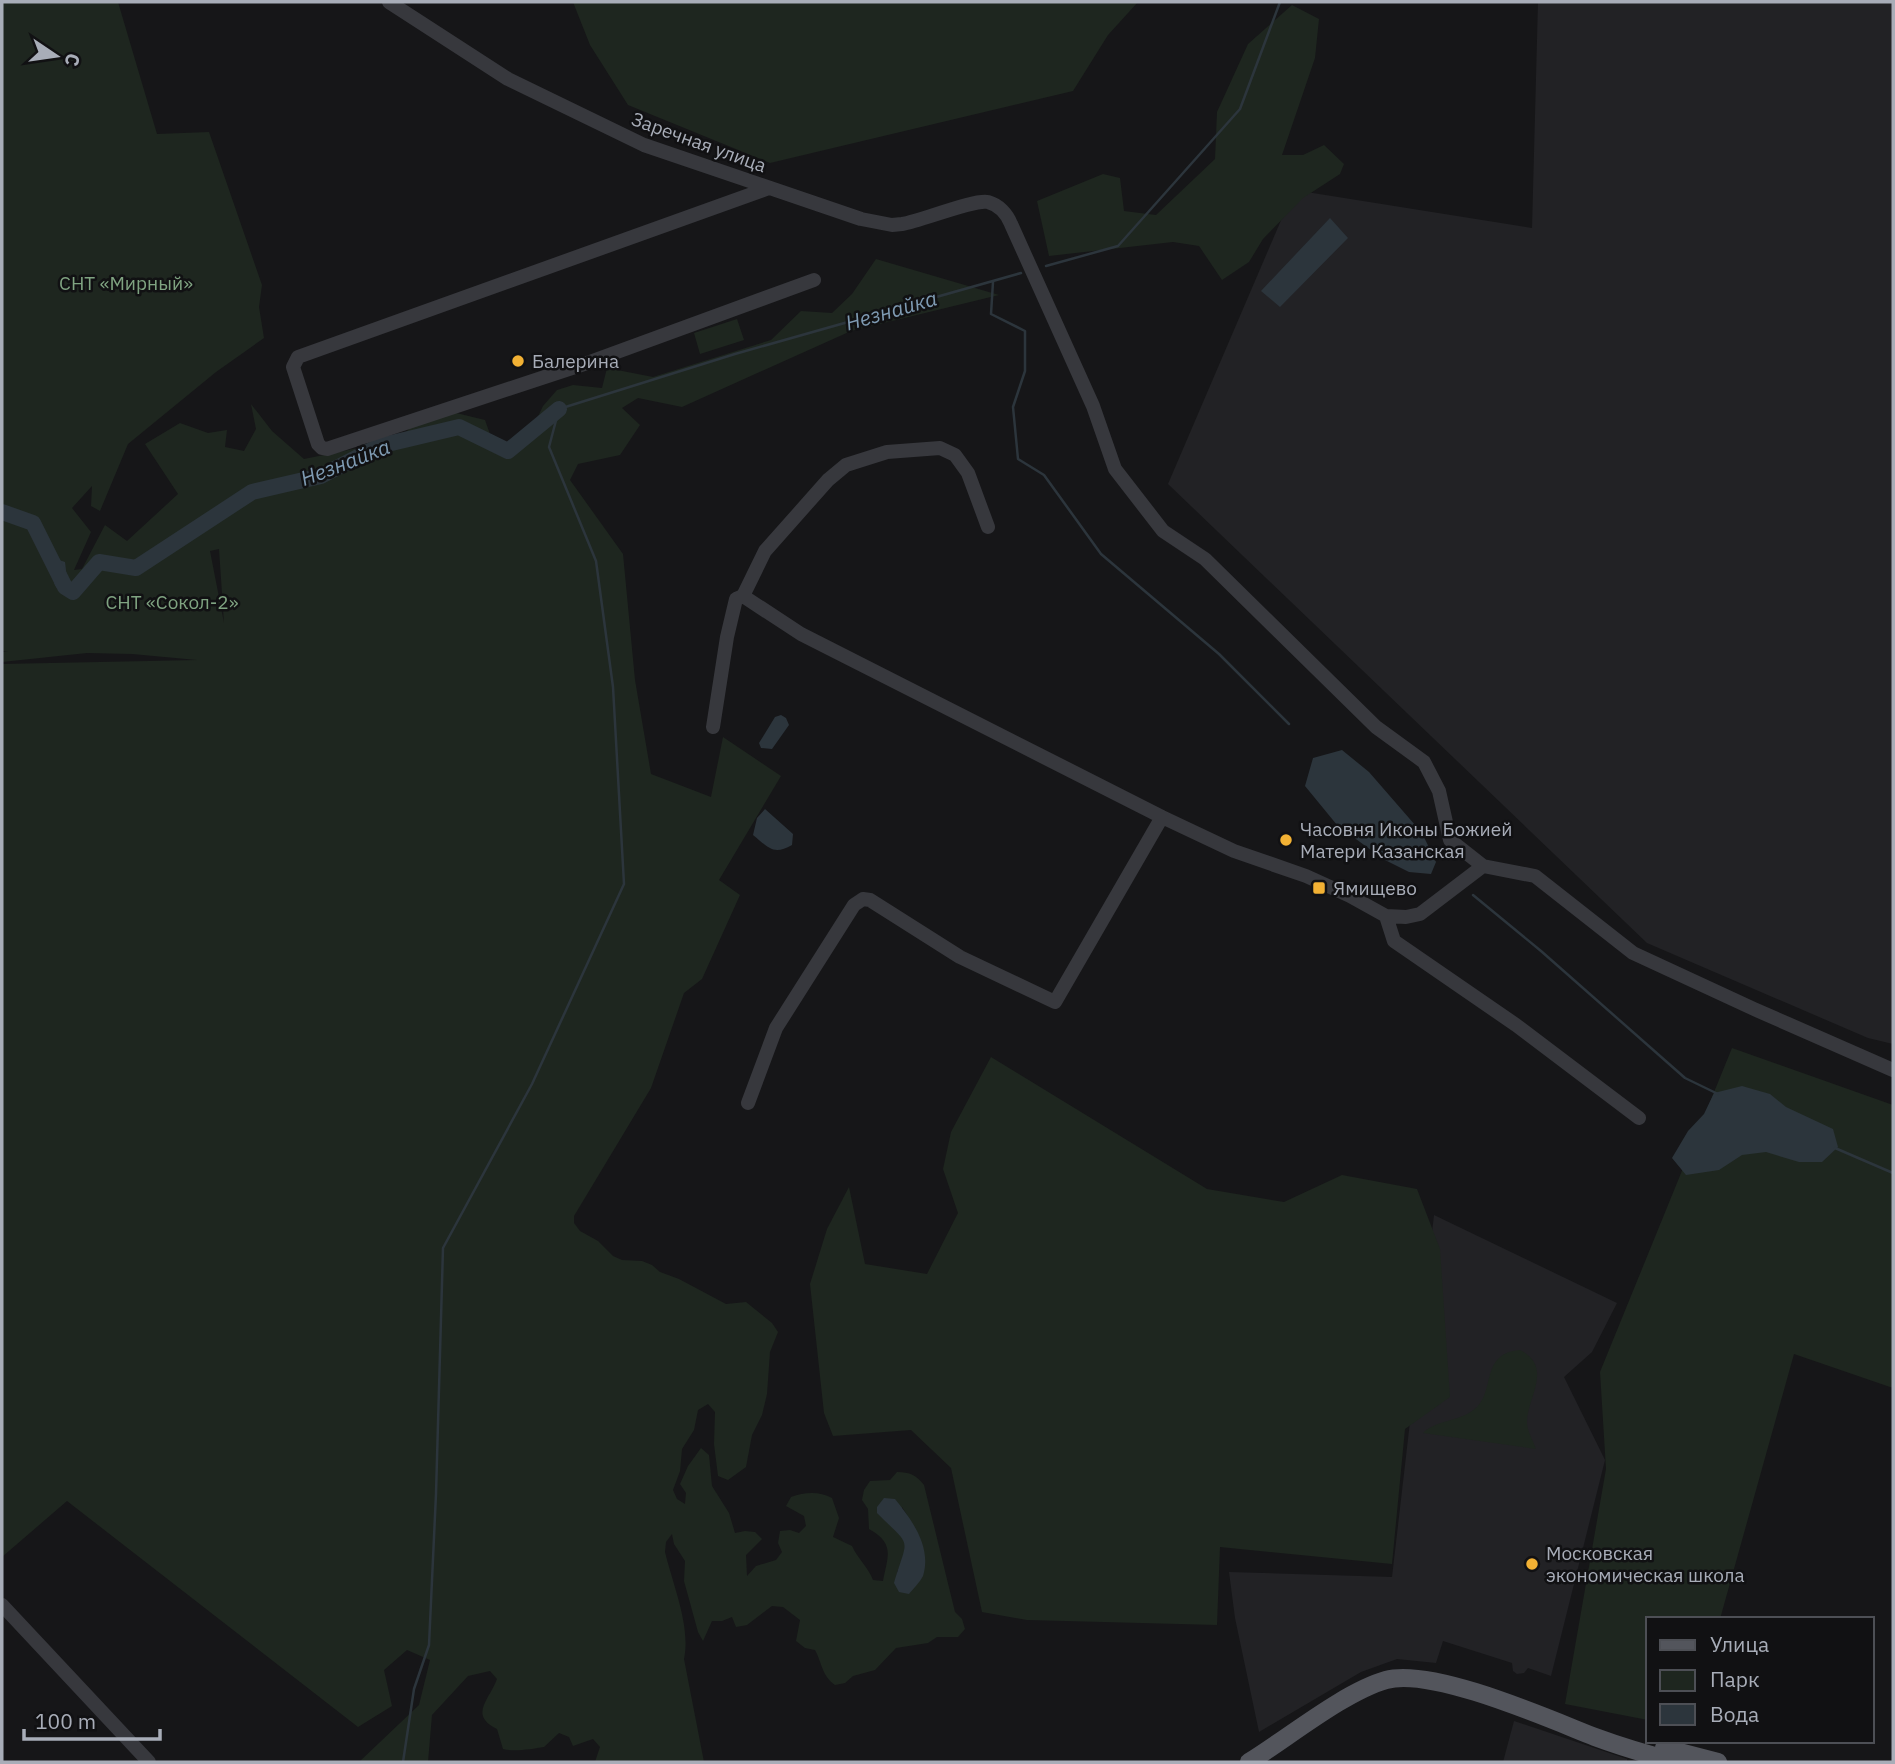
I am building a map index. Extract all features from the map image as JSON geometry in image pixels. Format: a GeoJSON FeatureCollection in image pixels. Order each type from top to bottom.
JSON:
{"type":"FeatureCollection","features":[{"type":"Feature","properties":{"kind":"main road"},"geometry":{"type":"LineString","coordinates":[[1250,1762],[1271,1757],[1354,1694],[1380,1682],[1401,1677],[1427,1679],[1555,1720],[1615,1744],[1684,1760],[1718,1762]]}},
{"type":"Feature","properties":{"kind":"street","name":"Заречная улица"},"geometry":{"type":"LineString","coordinates":[[389,2],[524,87],[644,145],[769,188],[861,219],[892,225],[912,222],[981,201],[1002,210],[1011,224],[1093,406],[1115,469],[1163,531],[1205,559],[1376,727],[1424,762],[1438,791],[1450,840],[1483,866]]}},
{"type":"Feature","properties":{"kind":"street"},"geometry":{"type":"LineString","coordinates":[[769,188],[298,357],[293,367],[318,444],[327,449],[574,368],[814,281]]}},
{"type":"Feature","properties":{"kind":"street"},"geometry":{"type":"LineString","coordinates":[[713,727],[727,637],[736,599],[743,596],[765,551],[828,480],[846,465],[887,452],[940,448],[955,455],[968,473],[988,527]]}},
{"type":"Feature","properties":{"kind":"street"},"geometry":{"type":"LineString","coordinates":[[743,596],[801,634],[1163,817],[1234,850],[1306,876],[1386,915],[1406,917],[1420,914],[1483,866],[1535,876],[1633,953],[1893,1070]]}},
{"type":"Feature","properties":{"kind":"street"},"geometry":{"type":"LineString","coordinates":[[748,1104],[776,1028],[854,905],[863,898],[960,957],[1055,1002],[1163,817]]}},
{"type":"Feature","properties":{"kind":"street"},"geometry":{"type":"LineString","coordinates":[[1386,915],[1395,941],[1516,1025],[1639,1118]]}},
{"type":"Feature","properties":{"kind":"street"},"geometry":{"type":"LineString","coordinates":[[2,1605],[149,1762]]}},
{"type":"Feature","properties":{"kind":"shaded area"},"geometry":{"type":"Polygon","coordinates":[[[1538,2],[1893,2],[1893,1044],[1868,1038],[1647,943],[1168,484],[1294,190],[1532,228],[1538,2]]]}},
{"type":"Feature","properties":{"kind":"shaded area"},"geometry":{"type":"Polygon","coordinates":[[[1434,1215],[1617,1303],[1592,1352],[1564,1377],[1605,1460],[1551,1676],[1528,1668],[1524,1673],[1517,1674],[1513,1671],[1512,1663],[1443,1641],[1436,1663],[1397,1659],[1361,1672],[1259,1732],[1235,1618],[1229,1572],[1392,1577],[1434,1215]]]}},
{"type":"Feature","properties":{"kind":"shaded area"},"geometry":{"type":"Polygon","coordinates":[[[1514,1721],[1627,1759],[1627,1762],[1503,1762],[1514,1721]]]}},
{"type":"Feature","properties":{"kind":"green space"},"geometry":{"type":"Polygon","coordinates":[[[2,2],[118,2],[157,134],[209,132],[262,285],[259,307],[264,338],[216,372],[128,444],[100,511],[91,506],[92,486],[72,508],[91,532],[74,570],[82,569],[105,525],[127,541],[178,494],[145,444],[180,423],[208,433],[227,430],[225,447],[244,451],[256,429],[251,404],[272,431],[304,459],[398,440],[419,419],[448,411],[485,420],[496,451],[534,425],[543,406],[557,390],[573,385],[602,388],[607,368],[653,377],[771,340],[801,311],[832,313],[852,294],[876,259],[999,295],[851,331],[682,407],[638,398],[622,408],[640,425],[620,455],[578,464],[570,480],[623,554],[635,680],[651,774],[711,797],[723,737],[781,776],[719,880],[740,895],[702,979],[684,993],[651,1088],[574,1216],[574,1223],[580,1231],[598,1241],[613,1256],[652,1265],[660,1272],[726,1304],[746,1302],[772,1323],[778,1332],[770,1352],[767,1394],[762,1415],[752,1435],[746,1467],[728,1480],[718,1476],[714,1444],[715,1412],[708,1404],[698,1410],[694,1430],[682,1449],[680,1471],[673,1490],[677,1499],[685,1504],[686,1493],[680,1484],[688,1466],[701,1448],[709,1455],[712,1486],[729,1513],[735,1533],[755,1532],[762,1539],[746,1555],[747,1576],[756,1566],[776,1560],[782,1552],[778,1543],[780,1531],[799,1533],[806,1526],[804,1516],[786,1506],[791,1497],[812,1493],[832,1498],[839,1518],[833,1537],[852,1546],[873,1580],[883,1581],[888,1551],[883,1540],[869,1529],[868,1509],[862,1500],[864,1490],[870,1481],[890,1480],[897,1472],[909,1473],[924,1485],[955,1612],[962,1619],[965,1629],[958,1637],[937,1637],[928,1643],[896,1648],[875,1670],[853,1676],[845,1683],[835,1685],[825,1673],[815,1650],[805,1648],[796,1641],[800,1620],[783,1607],[772,1606],[747,1625],[736,1627],[732,1617],[712,1621],[703,1641],[684,1581],[685,1561],[674,1544],[672,1534],[666,1542],[665,1552],[683,1620],[686,1647],[684,1659],[704,1762],[595,1762],[600,1747],[593,1739],[573,1746],[569,1737],[559,1733],[544,1747],[503,1749],[497,1729],[488,1724],[482,1712],[497,1679],[490,1671],[468,1676],[432,1715],[428,1762],[359,1762],[419,1705],[430,1660],[407,1650],[384,1670],[392,1706],[358,1727],[67,1501],[2,1557],[2,664],[197,660],[87,653],[2,662],[2,652],[8,651],[2,651],[2,2]],[[219,549],[210,551],[224,623],[219,549]],[[902,1507],[901,1534],[905,1553],[897,1572],[909,1594],[907,1515],[902,1507]]]}},
{"type":"Feature","properties":{"kind":"green space"},"geometry":{"type":"Polygon","coordinates":[[[573,2],[1138,2],[1108,35],[1073,91],[770,163],[628,105],[590,45],[573,2]]]}},
{"type":"Feature","properties":{"kind":"green space"},"geometry":{"type":"Polygon","coordinates":[[[1292,5],[1319,19],[1315,58],[1282,155],[1303,155],[1324,145],[1344,164],[1340,174],[1303,198],[1263,239],[1249,262],[1222,280],[1199,246],[1173,242],[1049,256],[1037,201],[1103,174],[1120,178],[1124,211],[1156,215],[1215,159],[1217,112],[1248,44],[1292,5]]]}},
{"type":"Feature","properties":{"kind":"green space"},"geometry":{"type":"Polygon","coordinates":[[[737,319],[744,340],[700,354],[694,333],[737,319]]]}},
{"type":"Feature","properties":{"kind":"green space"},"geometry":{"type":"Polygon","coordinates":[[[1732,1048],[1893,1105],[1893,1388],[1794,1354],[1721,1617],[1646,1617],[1646,1720],[1565,1704],[1606,1469],[1600,1372],[1732,1048]]]}},
{"type":"Feature","properties":{"kind":"green space"},"geometry":{"type":"Polygon","coordinates":[[[991,1057],[1207,1189],[1284,1202],[1342,1175],[1417,1189],[1440,1249],[1450,1397],[1405,1429],[1392,1564],[1220,1547],[1217,1625],[1027,1620],[982,1612],[951,1468],[911,1430],[833,1436],[824,1413],[810,1284],[827,1229],[849,1187],[865,1264],[927,1274],[958,1213],[943,1169],[951,1132],[991,1057]]]}},
{"type":"Feature","properties":{"kind":"green space"},"geometry":{"type":"Polygon","coordinates":[[[1520,1350],[1530,1357],[1537,1374],[1527,1422],[1536,1449],[1423,1433],[1477,1407],[1499,1358],[1520,1350]]]}},
{"type":"Feature","properties":{"kind":"water"},"geometry":{"type":"Polygon","coordinates":[[[1330,218],[1348,238],[1280,307],[1261,291],[1330,218]]]}},
{"type":"Feature","properties":{"kind":"water"},"geometry":{"type":"Polygon","coordinates":[[[2,511],[34,521],[32,527],[2,519],[2,511]]]}},
{"type":"Feature","properties":{"kind":"water"},"geometry":{"type":"Polygon","coordinates":[[[50,549],[56,559],[65,562],[68,587],[64,593],[55,584],[55,572],[46,552],[50,549]]]}},
{"type":"Feature","properties":{"kind":"water"},"geometry":{"type":"Polygon","coordinates":[[[781,715],[789,725],[772,749],[761,748],[759,743],[775,717],[781,715]]]}},
{"type":"Feature","properties":{"kind":"water"},"geometry":{"type":"Polygon","coordinates":[[[1342,750],[1369,772],[1422,833],[1436,862],[1431,874],[1409,872],[1383,859],[1337,825],[1305,786],[1313,758],[1342,750]]]}},
{"type":"Feature","properties":{"kind":"water"},"geometry":{"type":"Polygon","coordinates":[[[765,809],[793,834],[792,845],[780,850],[771,849],[753,835],[757,818],[765,809]]]}},
{"type":"Feature","properties":{"kind":"water"},"geometry":{"type":"Polygon","coordinates":[[[1742,1086],[1770,1094],[1786,1107],[1833,1129],[1838,1147],[1822,1162],[1799,1162],[1766,1152],[1742,1155],[1719,1170],[1686,1175],[1672,1158],[1688,1131],[1704,1114],[1714,1093],[1742,1086]]]}},
{"type":"Feature","properties":{"kind":"water"},"geometry":{"type":"Polygon","coordinates":[[[884,1498],[895,1499],[914,1525],[923,1544],[923,1576],[909,1594],[899,1592],[894,1583],[904,1544],[897,1532],[877,1513],[877,1507],[884,1498]]]}},
{"type":"Feature","properties":{"kind":"waterway","name":"Незнайка"},"geometry":{"type":"LineString","coordinates":[[1046,266],[1118,246],[1240,109],[1280,2]]}},
{"type":"Feature","properties":{"kind":"waterway"},"geometry":{"type":"LineString","coordinates":[[403,1762],[414,1689],[429,1645],[443,1248],[532,1084],[624,884],[613,687],[596,561],[549,447],[559,409],[735,354],[1021,273]]}},
{"type":"Feature","properties":{"kind":"waterway"},"geometry":{"type":"LineString","coordinates":[[993,282],[991,314],[1025,331],[1025,371],[1013,407],[1018,459],[1044,475],[1101,554],[1219,654],[1289,724]]}},
{"type":"Feature","properties":{"kind":"waterway","name":"Незнайка"},"geometry":{"type":"LineString","coordinates":[[2,512],[33,523],[65,587],[73,592],[99,562],[136,568],[252,492],[321,476],[379,446],[459,427],[508,451],[559,409]]}},
{"type":"Feature","properties":{"kind":"waterway"},"geometry":{"type":"LineString","coordinates":[[1473,895],[1685,1078],[1718,1094]]}},
{"type":"Feature","properties":{"kind":"waterway"},"geometry":{"type":"LineString","coordinates":[[1835,1148],[1893,1173]]}},
{"type":"Feature","properties":{"kind":"place","name":"Балерина"},"geometry":{"type":"Point","coordinates":[518,361]}},
{"type":"Feature","properties":{"kind":"place","name":"Часовня Иконы Божией Матери Казанская"},"geometry":{"type":"Point","coordinates":[1286,840]}},
{"type":"Feature","properties":{"kind":"place","name":"Ямищево"},"geometry":{"type":"Point","coordinates":[1319,888]}},
{"type":"Feature","properties":{"kind":"place","name":"Московская экономическая школа"},"geometry":{"type":"Point","coordinates":[1532,1564]}},
{"type":"Feature","properties":{"kind":"park label","name":"СНТ «Мирный»"},"geometry":{"type":"Point","coordinates":[126,283]}},
{"type":"Feature","properties":{"kind":"park label","name":"СНТ «Сокол-2»"},"geometry":{"type":"Point","coordinates":[172,602]}}]}
